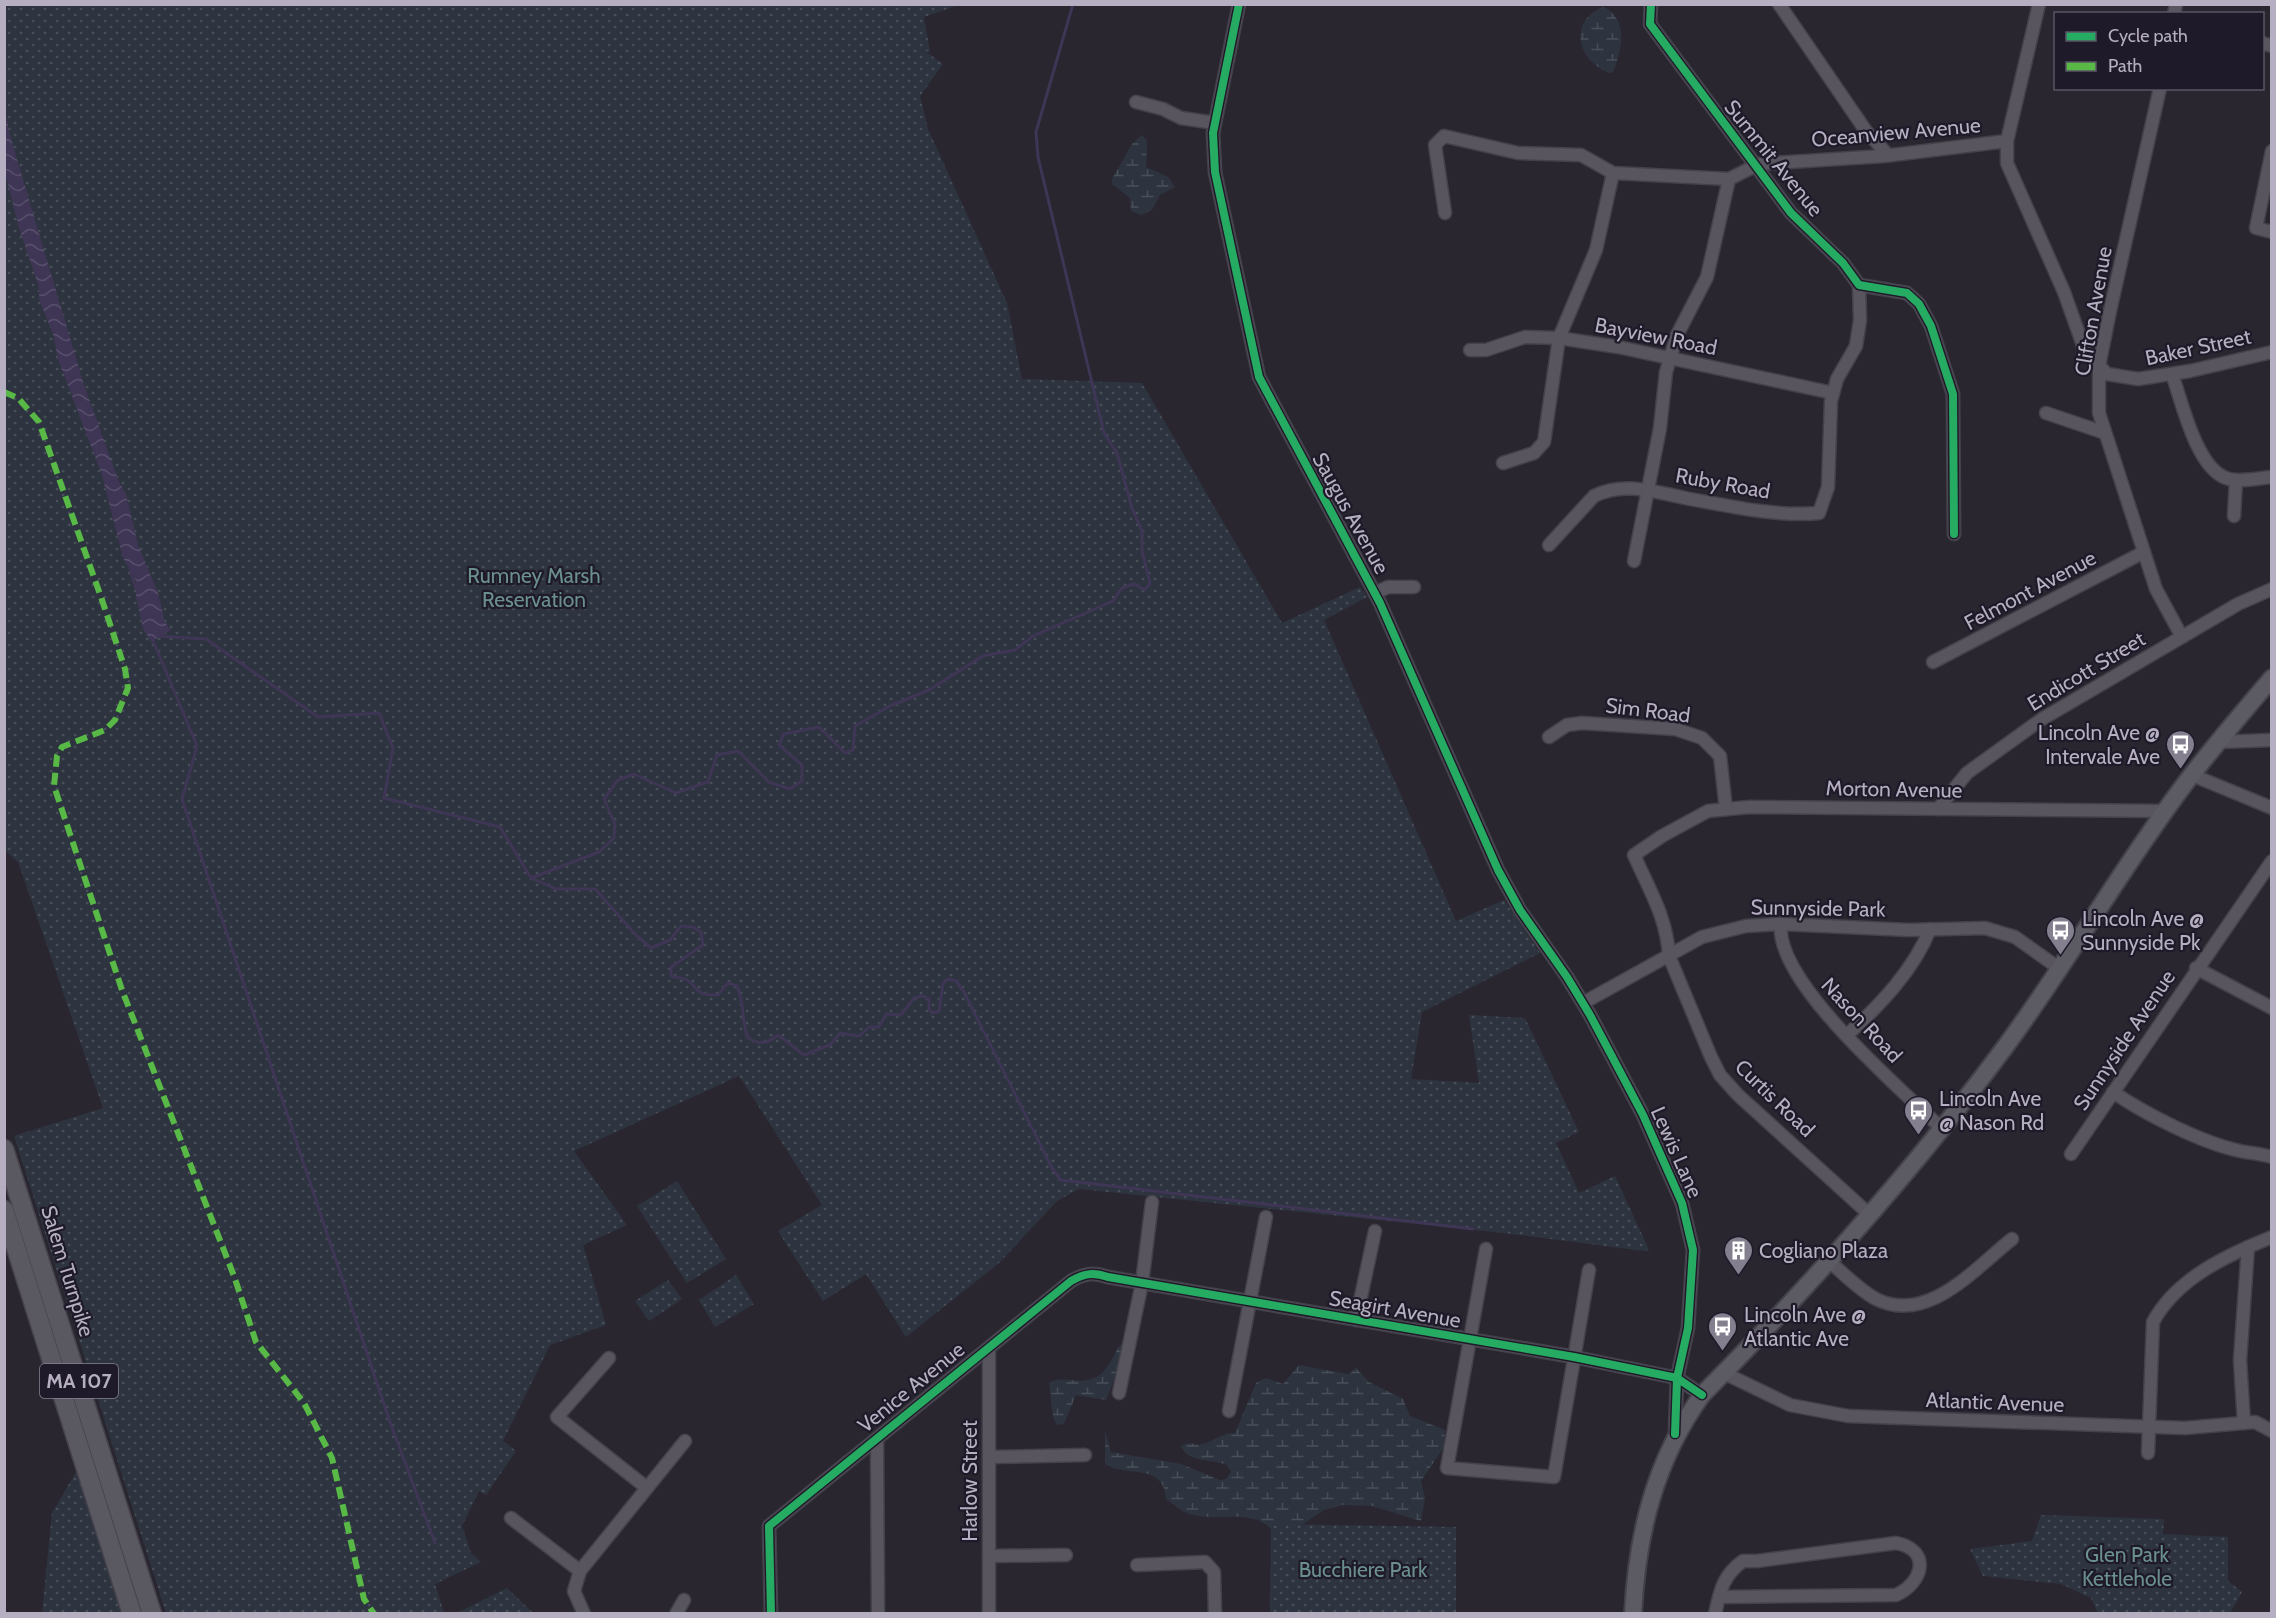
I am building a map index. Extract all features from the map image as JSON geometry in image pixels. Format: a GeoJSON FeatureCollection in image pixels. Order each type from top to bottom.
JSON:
{"type":"FeatureCollection","features":[{"type":"Feature","properties":{"kind":"main road"},"geometry":{"type":"LineString","coordinates":[[1633,1614],[1644,1524],[1658,1475],[1675,1434],[1702,1395],[1766,1331],[1829,1261],[1941,1128],[2005,1047],[2166,811],[2192,775],[2271,678]]}},
{"type":"Feature","properties":{"kind":"main road","name":"Salem Turnpike"},"geometry":{"type":"LineString","coordinates":[[4,1149],[152,1614]]}},
{"type":"Feature","properties":{"kind":"main road","name":"Salem Turnpike"},"geometry":{"type":"LineString","coordinates":[[4,1210],[132,1614]]}},
{"type":"Feature","properties":{"kind":"street","name":"Saugus Avenue"},"geometry":{"type":"LineString","coordinates":[[1239,4],[1215,123],[1215,172],[1259,377],[1375,593],[1498,870],[1520,910],[1583,1003]]}},
{"type":"Feature","properties":{"kind":"street","name":"Summit Avenue"},"geometry":{"type":"LineString","coordinates":[[1651,4],[1650,24],[1791,213],[1843,263],[1860,285]]}},
{"type":"Feature","properties":{"kind":"street"},"geometry":{"type":"LineString","coordinates":[[1779,4],[1866,131],[1888,155]]}},
{"type":"Feature","properties":{"kind":"street"},"geometry":{"type":"LineString","coordinates":[[2039,4],[2007,141],[2007,163],[2027,213],[2064,292],[2085,351],[2099,366]]}},
{"type":"Feature","properties":{"kind":"street","name":"Clifton Avenue"},"geometry":{"type":"LineString","coordinates":[[2160,90],[2099,366],[2099,413],[2156,590],[2181,637]]}},
{"type":"Feature","properties":{"kind":"street"},"geometry":{"type":"LineString","coordinates":[[1136,102],[1162,109],[1180,118],[1215,123]]}},
{"type":"Feature","properties":{"kind":"street"},"geometry":{"type":"LineString","coordinates":[[1445,213],[1435,145],[1438,138],[1444,136],[1518,153],[1581,155],[1613,172],[1729,180],[1707,277],[1677,335],[1666,372],[1660,428],[1634,561]]}},
{"type":"Feature","properties":{"kind":"street","name":"Oceanview Avenue"},"geometry":{"type":"LineString","coordinates":[[1729,180],[1756,165],[1888,155],[2007,141]]}},
{"type":"Feature","properties":{"kind":"street"},"geometry":{"type":"LineString","coordinates":[[2271,150],[2256,228],[2271,232]]}},
{"type":"Feature","properties":{"kind":"street"},"geometry":{"type":"LineString","coordinates":[[1503,463],[1534,453],[1541,448],[1559,338],[1578,298],[1596,250],[1613,172]]}},
{"type":"Feature","properties":{"kind":"street"},"geometry":{"type":"LineString","coordinates":[[1833,393],[1837,379],[1856,346],[1860,320],[1860,285],[1907,293],[1919,304],[1931,326],[1953,394],[1954,534]]}},
{"type":"Feature","properties":{"kind":"street","name":"Bayview Road"},"geometry":{"type":"LineString","coordinates":[[1470,350],[1486,350],[1525,337],[1559,338],[1670,358],[1833,393]]}},
{"type":"Feature","properties":{"kind":"street","name":"Baker Street"},"geometry":{"type":"LineString","coordinates":[[2099,366],[2107,374],[2138,379],[2172,374],[2271,352]]}},
{"type":"Feature","properties":{"kind":"street"},"geometry":{"type":"LineString","coordinates":[[2172,374],[2208,467],[2224,477],[2236,480],[2271,477]]}},
{"type":"Feature","properties":{"kind":"street","name":"Ruby Road"},"geometry":{"type":"LineString","coordinates":[[1549,545],[1594,496],[1604,491],[1647,488],[1684,497],[1791,515],[1819,513],[1828,487],[1833,393]]}},
{"type":"Feature","properties":{"kind":"street"},"geometry":{"type":"LineString","coordinates":[[2046,413],[2104,433]]}},
{"type":"Feature","properties":{"kind":"street"},"geometry":{"type":"LineString","coordinates":[[2234,516],[2236,480]]}},
{"type":"Feature","properties":{"kind":"street","name":"Felmont Avenue"},"geometry":{"type":"LineString","coordinates":[[1933,662],[2144,552]]}},
{"type":"Feature","properties":{"kind":"street"},"geometry":{"type":"LineString","coordinates":[[1375,593],[1388,587],[1414,587]]}},
{"type":"Feature","properties":{"kind":"street","name":"Endicott Street"},"geometry":{"type":"LineString","coordinates":[[1938,809],[1967,773],[2042,719],[2238,604],[2271,589]]}},
{"type":"Feature","properties":{"kind":"street","name":"Sim Road"},"geometry":{"type":"LineString","coordinates":[[1549,737],[1568,725],[1582,723],[1675,729],[1695,733],[1709,742],[1720,756],[1726,809]]}},
{"type":"Feature","properties":{"kind":"street"},"geometry":{"type":"LineString","coordinates":[[2219,742],[2271,740]]}},
{"type":"Feature","properties":{"kind":"street"},"geometry":{"type":"LineString","coordinates":[[2192,775],[2271,808]]}},
{"type":"Feature","properties":{"kind":"street","name":"Morton Avenue"},"geometry":{"type":"LineString","coordinates":[[1634,855],[1662,836],[1708,812],[1749,807],[2166,811]]}},
{"type":"Feature","properties":{"kind":"street","name":"Curtis Road"},"geometry":{"type":"LineString","coordinates":[[1634,855],[1661,911],[1668,936],[1669,956],[1720,1075],[1738,1095],[1869,1214]]}},
{"type":"Feature","properties":{"kind":"street","name":"Sunnyside Avenue"},"geometry":{"type":"LineString","coordinates":[[2071,1154],[2271,861]]}},
{"type":"Feature","properties":{"kind":"street","name":"Sunnyside Park"},"geometry":{"type":"LineString","coordinates":[[1583,1003],[1702,937],[1734,927],[1781,924],[1930,929],[1985,928],[2015,937],[2060,969]]}},
{"type":"Feature","properties":{"kind":"street","name":"Nason Road"},"geometry":{"type":"LineString","coordinates":[[1781,924],[1779,935],[1786,955],[1809,994],[1941,1128]]}},
{"type":"Feature","properties":{"kind":"street"},"geometry":{"type":"LineString","coordinates":[[1847,1035],[1899,980],[1923,948],[1930,929]]}},
{"type":"Feature","properties":{"kind":"street"},"geometry":{"type":"LineString","coordinates":[[2196,968],[2271,1008]]}},
{"type":"Feature","properties":{"kind":"street","name":"Lewis Lane"},"geometry":{"type":"LineString","coordinates":[[1583,1003],[1643,1115],[1682,1203],[1693,1250],[1688,1328],[1677,1378],[1675,1434]]}},
{"type":"Feature","properties":{"kind":"street"},"geometry":{"type":"LineString","coordinates":[[2113,1092],[2138,1109],[2201,1138],[2240,1151],[2271,1157]]}},
{"type":"Feature","properties":{"kind":"street"},"geometry":{"type":"LineString","coordinates":[[1119,1393],[1142,1283],[1152,1203]]}},
{"type":"Feature","properties":{"kind":"street"},"geometry":{"type":"LineString","coordinates":[[1229,1411],[1266,1217]]}},
{"type":"Feature","properties":{"kind":"street"},"geometry":{"type":"LineString","coordinates":[[1356,1320],[1375,1231]]}},
{"type":"Feature","properties":{"kind":"street"},"geometry":{"type":"LineString","coordinates":[[2148,1453],[2153,1322],[2159,1311],[2187,1284],[2215,1263],[2271,1237]]}},
{"type":"Feature","properties":{"kind":"street"},"geometry":{"type":"LineString","coordinates":[[1829,1261],[1873,1298],[1886,1303],[1919,1304],[1943,1295],[2012,1239]]}},
{"type":"Feature","properties":{"kind":"street"},"geometry":{"type":"LineString","coordinates":[[2244,1423],[2240,1360],[2248,1247]]}},
{"type":"Feature","properties":{"kind":"street"},"geometry":{"type":"LineString","coordinates":[[1486,1249],[1447,1468],[1554,1477],[1588,1270]]}},
{"type":"Feature","properties":{"kind":"street","name":"Seagirt Avenue"},"geometry":{"type":"LineString","coordinates":[[1077,1278],[1096,1273],[1142,1283],[1574,1357],[1677,1378],[1702,1395]]}},
{"type":"Feature","properties":{"kind":"street","name":"Venice Avenue"},"geometry":{"type":"LineString","coordinates":[[771,1614],[769,1526],[1077,1278]]}},
{"type":"Feature","properties":{"kind":"street","name":"Harlow Street"},"geometry":{"type":"LineString","coordinates":[[989,1348],[989,1614]]}},
{"type":"Feature","properties":{"kind":"street"},"geometry":{"type":"LineString","coordinates":[[609,1358],[557,1417],[648,1488]]}},
{"type":"Feature","properties":{"kind":"street","name":"Atlantic Avenue"},"geometry":{"type":"LineString","coordinates":[[1724,1373],[1790,1406],[1848,1416],[2186,1428],[2255,1422],[2271,1431]]}},
{"type":"Feature","properties":{"kind":"street"},"geometry":{"type":"LineString","coordinates":[[877,1439],[878,1614]]}},
{"type":"Feature","properties":{"kind":"street"},"geometry":{"type":"LineString","coordinates":[[584,1614],[574,1591],[580,1571],[685,1441]]}},
{"type":"Feature","properties":{"kind":"street"},"geometry":{"type":"LineString","coordinates":[[989,1457],[1084,1455]]}},
{"type":"Feature","properties":{"kind":"street"},"geometry":{"type":"LineString","coordinates":[[511,1518],[580,1571]]}},
{"type":"Feature","properties":{"kind":"street"},"geometry":{"type":"LineString","coordinates":[[1715,1614],[1719,1596],[1724,1580],[1743,1561],[1896,1543],[1918,1554],[1920,1562],[1917,1578],[1908,1589],[1896,1595],[1719,1596]]}},
{"type":"Feature","properties":{"kind":"street"},"geometry":{"type":"LineString","coordinates":[[989,1556],[1066,1555]]}},
{"type":"Feature","properties":{"kind":"street"},"geometry":{"type":"LineString","coordinates":[[1137,1565],[1205,1562],[1214,1572],[1215,1614]]}},
{"type":"Feature","properties":{"kind":"street"},"geometry":{"type":"LineString","coordinates":[[676,1614],[684,1600]]}},
{"type":"Feature","properties":{"kind":"green space","name":"Rumney Marsh Reservation"},"geometry":{"type":"Polygon","coordinates":[[[4,5],[959,5],[924,17],[930,52],[925,51],[943,64],[920,96],[928,129],[1007,303],[1022,379],[1142,383],[1282,623],[1360,587],[1367,597],[1324,620],[1456,921],[1504,900],[1540,953],[1422,1012],[1411,1079],[1479,1083],[1469,1015],[1525,1018],[1579,1132],[1556,1143],[1579,1193],[1615,1176],[1649,1250],[1079,1189],[1057,1201],[999,1263],[906,1337],[866,1274],[823,1301],[778,1231],[822,1205],[739,1076],[574,1151],[627,1225],[583,1245],[606,1325],[550,1345],[503,1441],[516,1451],[486,1495],[479,1491],[462,1526],[471,1553],[481,1562],[435,1584],[444,1613],[166,1613],[14,1136],[103,1108],[18,862],[5,851],[4,5]]]}},
{"type":"Feature","properties":{"kind":"green space"},"geometry":{"type":"Polygon","coordinates":[[[1604,7],[1617,20],[1621,36],[1616,63],[1613,72],[1610,73],[1599,68],[1590,60],[1581,41],[1581,31],[1585,21],[1592,13],[1604,7]]]}},
{"type":"Feature","properties":{"kind":"green space"},"geometry":{"type":"Polygon","coordinates":[[[1142,135],[1147,141],[1146,167],[1168,177],[1175,187],[1160,195],[1152,210],[1141,215],[1131,211],[1130,198],[1112,184],[1112,179],[1132,144],[1142,135]]]}},
{"type":"Feature","properties":{"kind":"green space"},"geometry":{"type":"Polygon","coordinates":[[[677,1181],[726,1259],[687,1283],[637,1206],[677,1181]]]}},
{"type":"Feature","properties":{"kind":"green space"},"geometry":{"type":"Polygon","coordinates":[[[736,1275],[754,1304],[715,1327],[699,1300],[736,1275]]]}},
{"type":"Feature","properties":{"kind":"green space"},"geometry":{"type":"Polygon","coordinates":[[[668,1280],[682,1299],[649,1321],[635,1301],[668,1280]]]}},
{"type":"Feature","properties":{"kind":"green space"},"geometry":{"type":"Polygon","coordinates":[[[1121,1344],[1124,1346],[1123,1357],[1106,1400],[1076,1395],[1064,1424],[1057,1425],[1052,1411],[1049,1383],[1055,1380],[1081,1381],[1096,1377],[1106,1369],[1121,1344]]]}},
{"type":"Feature","properties":{"kind":"green space"},"geometry":{"type":"Polygon","coordinates":[[[1299,1365],[1348,1374],[1356,1368],[1369,1382],[1403,1399],[1410,1416],[1445,1430],[1444,1447],[1421,1481],[1425,1498],[1421,1521],[1372,1506],[1343,1505],[1324,1510],[1303,1524],[1274,1533],[1266,1525],[1247,1517],[1212,1517],[1187,1513],[1166,1499],[1164,1487],[1152,1475],[1114,1468],[1105,1464],[1105,1431],[1111,1452],[1181,1464],[1220,1480],[1226,1479],[1231,1472],[1227,1465],[1194,1458],[1181,1446],[1187,1443],[1203,1444],[1235,1433],[1256,1383],[1266,1378],[1283,1384],[1299,1365]]]}},
{"type":"Feature","properties":{"kind":"green space"},"geometry":{"type":"Polygon","coordinates":[[[80,1465],[127,1613],[42,1614],[52,1513],[80,1465]]]}},
{"type":"Feature","properties":{"kind":"green space","name":"Glen Park Kettlehole"},"geometry":{"type":"Polygon","coordinates":[[[2041,1515],[2164,1519],[2163,1534],[2228,1537],[2228,1581],[2242,1592],[2230,1613],[2098,1613],[2091,1598],[2061,1584],[1983,1576],[1970,1549],[2032,1541],[2041,1515]]]}},
{"type":"Feature","properties":{"kind":"green space","name":"Bucchiere Park"},"geometry":{"type":"Polygon","coordinates":[[[1271,1524],[1456,1527],[1456,1612],[1270,1613],[1271,1524]]]}},
{"type":"Feature","properties":{"kind":"green space"},"geometry":{"type":"Polygon","coordinates":[[[507,1588],[533,1613],[457,1613],[507,1588]]]}},
{"type":"Feature","properties":{"kind":"water"},"geometry":{"type":"Polygon","coordinates":[[[4,103],[9,132],[84,385],[119,482],[126,494],[138,545],[158,593],[165,622],[171,630],[151,642],[143,628],[136,596],[136,580],[123,558],[102,475],[58,359],[53,334],[39,299],[39,287],[19,228],[5,172],[4,103]]]}},
{"type":"Feature","properties":{"kind":"waterway"},"geometry":{"type":"LineString","coordinates":[[157,636],[206,639],[318,717],[379,713],[393,748],[384,798],[500,827],[531,878],[599,852],[614,838],[615,824],[604,799],[618,780],[634,774],[676,793],[708,782],[717,755],[738,751],[769,782],[790,789],[802,781],[802,765],[779,745],[784,734],[819,727],[845,753],[853,750],[855,726],[890,706],[929,690],[983,656],[1015,650],[1033,636],[1113,601],[1122,588],[1134,584],[1145,590],[1150,583],[1142,551],[1142,531],[1132,508],[1117,453],[1104,433],[1038,157],[1036,132],[1073,4]]}},
{"type":"Feature","properties":{"kind":"waterway"},"geometry":{"type":"LineString","coordinates":[[130,569],[136,589]]}},
{"type":"Feature","properties":{"kind":"waterway"},"geometry":{"type":"LineString","coordinates":[[152,638],[197,746],[182,799],[390,1422],[435,1543]]}},
{"type":"Feature","properties":{"kind":"waterway"},"geometry":{"type":"LineString","coordinates":[[531,878],[556,889],[595,889],[637,936],[651,948],[670,940],[681,926],[693,927],[701,932],[703,945],[671,967],[671,976],[687,980],[705,994],[718,995],[728,983],[737,986],[748,1038],[764,1042],[778,1035],[804,1055],[830,1045],[840,1033],[859,1036],[869,1027],[879,1027],[886,1014],[901,1015],[914,998],[923,996],[929,999],[929,1009],[932,1013],[939,1011],[943,984],[948,979],[956,981],[964,992],[1052,1168],[1061,1180],[1473,1229]]}},
{"type":"Feature","properties":{"kind":"marked path"},"geometry":{"type":"LineString","coordinates":[[4,392],[18,398],[39,422],[101,597],[125,669],[128,688],[115,720],[105,730],[62,747],[57,756],[54,786],[122,990],[234,1276],[256,1342],[304,1403],[332,1458],[364,1599],[374,1614]]}},
{"type":"Feature","properties":{"kind":"cycle path"},"geometry":{"type":"LineString","coordinates":[[1239,4],[1213,133],[1215,172],[1259,377],[1380,603],[1498,870],[1520,910],[1567,977],[1590,1015],[1643,1115],[1682,1203],[1693,1250],[1688,1328],[1677,1378],[1675,1434]]}},
{"type":"Feature","properties":{"kind":"cycle path"},"geometry":{"type":"LineString","coordinates":[[1651,4],[1650,24],[1791,213],[1843,263],[1859,285],[1907,293],[1919,304],[1931,326],[1953,394],[1954,534]]}},
{"type":"Feature","properties":{"kind":"cycle path"},"geometry":{"type":"LineString","coordinates":[[771,1614],[769,1526],[1071,1281],[1085,1275],[1098,1274],[1574,1357],[1677,1378],[1702,1395]]}},
{"type":"Feature","properties":{"kind":"place","name":"Lincoln Ave @ Intervale Ave"},"geometry":{"type":"Point","coordinates":[2181,770]}},
{"type":"Feature","properties":{"kind":"place","name":"Lincoln Ave @ Sunnyside Pk"},"geometry":{"type":"Point","coordinates":[2061,956]}},
{"type":"Feature","properties":{"kind":"place","name":"Lincoln Ave @ Nason Rd"},"geometry":{"type":"Point","coordinates":[1918,1136]}},
{"type":"Feature","properties":{"kind":"place","name":"Cogliano Plaza"},"geometry":{"type":"Point","coordinates":[1738,1276]}},
{"type":"Feature","properties":{"kind":"place","name":"Lincoln Ave @ Atlantic Ave"},"geometry":{"type":"Point","coordinates":[1723,1352]}}]}
